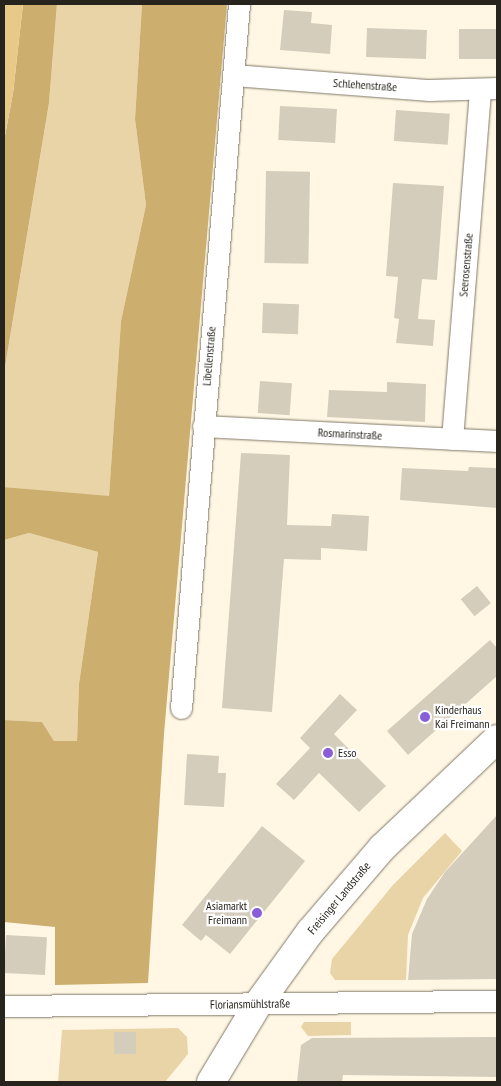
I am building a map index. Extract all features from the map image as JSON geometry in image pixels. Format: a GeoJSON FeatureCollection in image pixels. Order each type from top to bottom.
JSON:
{"type":"FeatureCollection","features":[{"type":"Feature","properties":{"kind":"main road","name":"Freisinger Landstraße"},"geometry":{"type":"LineString","coordinates":[[211,1082],[258,1004],[310,932],[382,848],[497,738]]}},
{"type":"Feature","properties":{"kind":"street","name":"Libellenstraße"},"geometry":{"type":"LineString","coordinates":[[181,708],[239,4]]}},
{"type":"Feature","properties":{"kind":"street","name":"Schlehenstraße"},"geometry":{"type":"LineString","coordinates":[[233,75],[429,90],[489,89]]}},
{"type":"Feature","properties":{"kind":"street","name":"Seerosenstraße"},"geometry":{"type":"LineString","coordinates":[[452,439],[489,89]]}},
{"type":"Feature","properties":{"kind":"street","name":"Rosmarinstraße"},"geometry":{"type":"LineString","coordinates":[[203,426],[497,441]]}},
{"type":"Feature","properties":{"kind":"street","name":"Floriansmühlstraße"},"geometry":{"type":"LineString","coordinates":[[4,1006],[497,1001]]}},
{"type":"Feature","properties":{"kind":"shaded area"},"geometry":{"type":"Polygon","coordinates":[[[4,4],[23,4],[13,93],[4,141],[4,4]]]}},
{"type":"Feature","properties":{"kind":"shaded area"},"geometry":{"type":"Polygon","coordinates":[[[23,4],[57,4],[49,103],[4,373],[4,141],[13,93],[23,4]]]}},
{"type":"Feature","properties":{"kind":"shaded area"},"geometry":{"type":"Polygon","coordinates":[[[57,4],[142,4],[135,119],[146,205],[121,321],[109,497],[4,487],[4,373],[49,103],[57,4]]]}},
{"type":"Feature","properties":{"kind":"shaded area"},"geometry":{"type":"Polygon","coordinates":[[[142,4],[227,4],[164,734],[148,983],[55,985],[55,927],[4,922],[4,720],[42,722],[54,741],[77,741],[79,684],[98,552],[29,533],[4,540],[4,487],[109,496],[121,321],[146,205],[135,119],[142,4]]]}},
{"type":"Feature","properties":{"kind":"shaded area"},"geometry":{"type":"Polygon","coordinates":[[[29,533],[98,552],[79,684],[77,741],[54,741],[42,722],[4,720],[4,540],[29,533]]]}},
{"type":"Feature","properties":{"kind":"shaded area"},"geometry":{"type":"Polygon","coordinates":[[[445,833],[462,851],[423,898],[408,935],[406,980],[335,980],[330,973],[332,959],[393,885],[445,833]]]}},
{"type":"Feature","properties":{"kind":"shaded area"},"geometry":{"type":"Polygon","coordinates":[[[304,1022],[351,1022],[351,1035],[308,1036],[301,1027],[304,1022]]]}},
{"type":"Feature","properties":{"kind":"shaded area"},"geometry":{"type":"Polygon","coordinates":[[[178,1028],[187,1037],[188,1054],[165,1082],[58,1082],[62,1030],[178,1028]]]}},
{"type":"Feature","properties":{"kind":"building"},"geometry":{"type":"Polygon","coordinates":[[[284,10],[312,12],[311,23],[332,25],[330,54],[280,50],[284,10]]]}},
{"type":"Feature","properties":{"kind":"building"},"geometry":{"type":"Polygon","coordinates":[[[367,28],[427,30],[426,59],[366,57],[367,28]]]}},
{"type":"Feature","properties":{"kind":"building"},"geometry":{"type":"Polygon","coordinates":[[[459,29],[497,29],[497,59],[459,59],[459,29]]]}},
{"type":"Feature","properties":{"kind":"building"},"geometry":{"type":"Polygon","coordinates":[[[280,106],[337,109],[335,143],[278,140],[280,106]]]}},
{"type":"Feature","properties":{"kind":"building"},"geometry":{"type":"Polygon","coordinates":[[[396,110],[450,114],[448,145],[394,141],[396,110]]]}},
{"type":"Feature","properties":{"kind":"building"},"geometry":{"type":"Polygon","coordinates":[[[266,171],[310,172],[308,264],[264,263],[266,171]]]}},
{"type":"Feature","properties":{"kind":"building"},"geometry":{"type":"Polygon","coordinates":[[[393,183],[444,186],[437,280],[422,279],[418,319],[435,320],[433,346],[396,343],[399,319],[394,318],[398,277],[386,276],[393,183]]]}},
{"type":"Feature","properties":{"kind":"building"},"geometry":{"type":"Polygon","coordinates":[[[263,303],[299,304],[298,334],[262,333],[263,303]]]}},
{"type":"Feature","properties":{"kind":"building"},"geometry":{"type":"Polygon","coordinates":[[[260,381],[292,383],[290,415],[258,413],[260,381]]]}},
{"type":"Feature","properties":{"kind":"building"},"geometry":{"type":"Polygon","coordinates":[[[387,382],[426,384],[425,422],[327,417],[329,390],[387,392],[387,382]]]}},
{"type":"Feature","properties":{"kind":"building"},"geometry":{"type":"Polygon","coordinates":[[[241,453],[290,455],[287,525],[331,526],[332,514],[369,516],[367,551],[321,548],[321,560],[284,559],[272,712],[222,708],[241,453]]]}},
{"type":"Feature","properties":{"kind":"building"},"geometry":{"type":"Polygon","coordinates":[[[469,467],[497,468],[497,508],[400,500],[402,468],[468,471],[469,467]]]}},
{"type":"Feature","properties":{"kind":"building"},"geometry":{"type":"Polygon","coordinates":[[[477,586],[491,603],[475,616],[461,599],[477,586]]]}},
{"type":"Feature","properties":{"kind":"building"},"geometry":{"type":"Polygon","coordinates":[[[490,640],[497,648],[497,676],[408,755],[387,731],[490,640]]]}},
{"type":"Feature","properties":{"kind":"building"},"geometry":{"type":"Polygon","coordinates":[[[340,694],[357,710],[334,734],[386,786],[359,812],[319,773],[294,800],[276,784],[310,748],[300,738],[340,694]]]}},
{"type":"Feature","properties":{"kind":"building"},"geometry":{"type":"Polygon","coordinates":[[[187,754],[219,756],[218,773],[226,773],[224,807],[184,805],[187,754]]]}},
{"type":"Feature","properties":{"kind":"building"},"geometry":{"type":"Polygon","coordinates":[[[497,815],[497,979],[408,980],[412,934],[427,899],[445,872],[497,815]]]}},
{"type":"Feature","properties":{"kind":"building"},"geometry":{"type":"Polygon","coordinates":[[[262,826],[305,861],[230,954],[206,935],[201,941],[182,925],[262,826]]]}},
{"type":"Feature","properties":{"kind":"building"},"geometry":{"type":"Polygon","coordinates":[[[6,935],[47,937],[45,975],[4,973],[6,935]]]}},
{"type":"Feature","properties":{"kind":"building"},"geometry":{"type":"Polygon","coordinates":[[[114,1032],[136,1032],[136,1054],[114,1054],[114,1032]]]}},
{"type":"Feature","properties":{"kind":"building"},"geometry":{"type":"Polygon","coordinates":[[[497,1037],[497,1077],[343,1075],[342,1082],[297,1082],[301,1045],[312,1038],[497,1037]]]}},
{"type":"Feature","properties":{"kind":"place","name":"Kinderhaus Kai Freimann"},"geometry":{"type":"Point","coordinates":[425,717]}},
{"type":"Feature","properties":{"kind":"place","name":"Esso"},"geometry":{"type":"Point","coordinates":[328,753]}},
{"type":"Feature","properties":{"kind":"place","name":"Asiamarkt Freimann"},"geometry":{"type":"Point","coordinates":[257,913]}}]}
